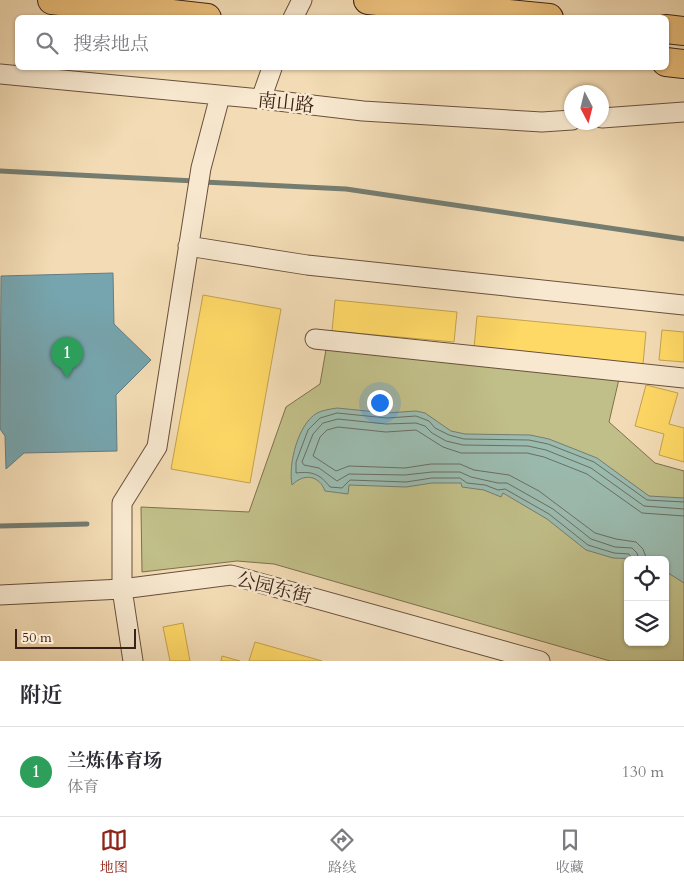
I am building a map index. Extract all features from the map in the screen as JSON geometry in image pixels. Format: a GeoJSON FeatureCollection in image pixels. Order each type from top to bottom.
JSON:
{"type":"FeatureCollection","features":[{"type":"Feature","properties":{"kind":"highway"},"geometry":{"type":"LineString","coordinates":[[52,0],[181,15]]}},
{"type":"Feature","properties":{"kind":"highway"},"geometry":{"type":"LineString","coordinates":[[368,0],[519,15]]}},
{"type":"Feature","properties":{"kind":"highway"},"geometry":{"type":"LineString","coordinates":[[669,29],[684,31]]}},
{"type":"Feature","properties":{"kind":"highway"},"geometry":{"type":"LineString","coordinates":[[669,62],[684,64]]}},
{"type":"Feature","properties":{"kind":"street"},"geometry":{"type":"LineString","coordinates":[[294,15],[302,0]]}},
{"type":"Feature","properties":{"kind":"street"},"geometry":{"type":"LineString","coordinates":[[261,99],[271,70]]}},
{"type":"Feature","properties":{"kind":"street","name":"南山路"},"geometry":{"type":"LineString","coordinates":[[0,74],[261,99],[363,111],[542,122],[564,121]]}},
{"type":"Feature","properties":{"kind":"street"},"geometry":{"type":"LineString","coordinates":[[133,661],[122,589],[122,503],[157,447],[200,168],[220,96]]}},
{"type":"Feature","properties":{"kind":"street"},"geometry":{"type":"LineString","coordinates":[[609,117],[684,112]]}},
{"type":"Feature","properties":{"kind":"street"},"geometry":{"type":"LineString","coordinates":[[188,246],[306,265],[684,305]]}},
{"type":"Feature","properties":{"kind":"street"},"geometry":{"type":"LineString","coordinates":[[315,339],[684,378]]}},
{"type":"Feature","properties":{"kind":"street","name":"公园东街"},"geometry":{"type":"LineString","coordinates":[[0,595],[122,589],[231,575],[540,661]]}},
{"type":"Feature","properties":{"kind":"shaded area"},"geometry":{"type":"Polygon","coordinates":[[[327,344],[619,379],[609,422],[655,463],[684,471],[684,661],[610,661],[274,564],[237,561],[142,572],[141,507],[249,512],[286,407],[320,384],[327,344]]]}},
{"type":"Feature","properties":{"kind":"water"},"geometry":{"type":"Polygon","coordinates":[[[337,408],[387,413],[416,411],[425,413],[451,431],[465,434],[530,435],[549,439],[597,458],[649,496],[684,498],[684,583],[669,574],[669,556],[624,556],[624,558],[613,558],[586,550],[547,519],[503,493],[501,497],[484,490],[462,487],[461,483],[432,483],[406,487],[349,485],[348,494],[325,491],[315,479],[306,477],[292,485],[293,456],[300,435],[310,418],[324,410],[337,408]]]}},
{"type":"Feature","properties":{"kind":"building: 住宅"},"geometry":{"type":"Polygon","coordinates":[[[203,295],[281,309],[250,483],[171,469],[203,295]]]}},
{"type":"Feature","properties":{"kind":"building: 住宅"},"geometry":{"type":"Polygon","coordinates":[[[335,300],[457,312],[454,342],[332,331],[335,300]]]}},
{"type":"Feature","properties":{"kind":"building: 住宅"},"geometry":{"type":"Polygon","coordinates":[[[477,316],[646,332],[643,364],[474,348],[477,316]]]}},
{"type":"Feature","properties":{"kind":"building: 住宅"},"geometry":{"type":"Polygon","coordinates":[[[662,330],[684,332],[684,362],[659,360],[662,330]]]}},
{"type":"Feature","properties":{"kind":"building: 住宅"},"geometry":{"type":"Polygon","coordinates":[[[646,385],[678,393],[669,424],[684,428],[684,462],[659,455],[664,434],[635,426],[646,385]]]}},
{"type":"Feature","properties":{"kind":"building: 住宅"},"geometry":{"type":"Polygon","coordinates":[[[183,623],[190,661],[170,661],[163,627],[183,623]]]}},
{"type":"Feature","properties":{"kind":"building: 住宅"},"geometry":{"type":"Polygon","coordinates":[[[255,642],[322,661],[249,661],[255,642]]]}},
{"type":"Feature","properties":{"kind":"building: 住宅"},"geometry":{"type":"Polygon","coordinates":[[[222,656],[240,661],[221,661],[222,656]]]}},
{"type":"Feature","properties":{"kind":"building: 公共"},"geometry":{"type":"Polygon","coordinates":[[[113,273],[114,324],[151,360],[116,395],[117,451],[24,453],[6,469],[5,436],[0,429],[1,276],[113,273]]]}},
{"type":"Feature","properties":{"kind":"waterway"},"geometry":{"type":"LineString","coordinates":[[0,171],[195,181]]}},
{"type":"Feature","properties":{"kind":"waterway"},"geometry":{"type":"LineString","coordinates":[[203,182],[346,189],[684,239]]}},
{"type":"Feature","properties":{"kind":"waterway"},"geometry":{"type":"LineString","coordinates":[[0,526],[87,524]]}},
{"type":"Feature","properties":{"kind":"place","name":"兰炼体育场"},"geometry":{"type":"Point","coordinates":[67,378]}}]}
